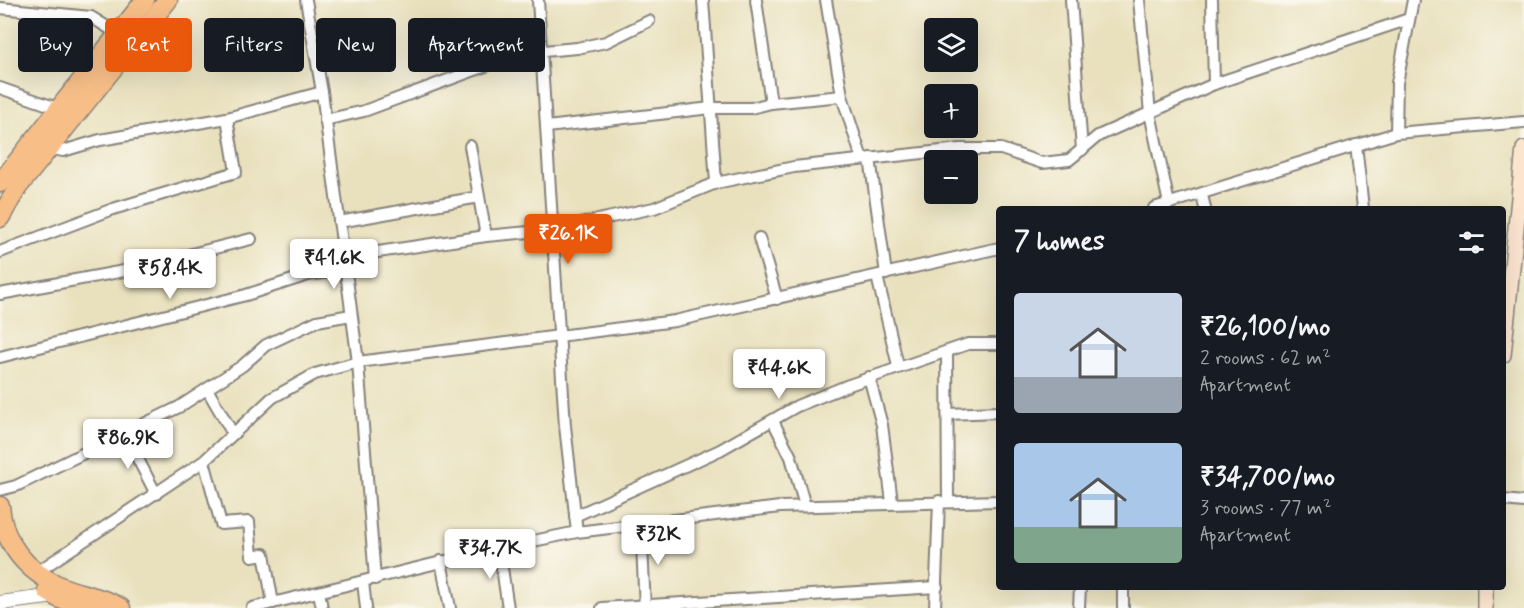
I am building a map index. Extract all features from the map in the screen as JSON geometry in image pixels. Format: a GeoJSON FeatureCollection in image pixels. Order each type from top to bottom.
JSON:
{"type":"FeatureCollection","features":[{"type":"Feature","properties":{"kind":"highway"},"geometry":{"type":"LineString","coordinates":[[130,18],[145,0]]}},
{"type":"Feature","properties":{"kind":"highway"},"geometry":{"type":"LineString","coordinates":[[0,218],[18,187],[168,0]]}},
{"type":"Feature","properties":{"kind":"highway"},"geometry":{"type":"LineString","coordinates":[[0,183],[105,48]]}},
{"type":"Feature","properties":{"kind":"highway"},"geometry":{"type":"LineString","coordinates":[[0,506],[2,526],[12,549],[38,572],[60,586],[110,601],[121,608]]}},
{"type":"Feature","properties":{"kind":"highway"},"geometry":{"type":"LineString","coordinates":[[0,549],[32,581],[55,596],[86,608]]}},
{"type":"Feature","properties":{"kind":"main road"},"geometry":{"type":"LineString","coordinates":[[1506,326],[1524,149]]}},
{"type":"Feature","properties":{"kind":"main road"},"geometry":{"type":"LineString","coordinates":[[1485,590],[1485,608]]}},
{"type":"Feature","properties":{"kind":"street"},"geometry":{"type":"LineString","coordinates":[[306,0],[322,92],[358,362],[369,580],[366,608]]}},
{"type":"Feature","properties":{"kind":"street"},"geometry":{"type":"LineString","coordinates":[[538,0],[539,18]]}},
{"type":"Feature","properties":{"kind":"street"},"geometry":{"type":"LineString","coordinates":[[703,0],[716,183]]}},
{"type":"Feature","properties":{"kind":"street"},"geometry":{"type":"LineString","coordinates":[[756,0],[771,103]]}},
{"type":"Feature","properties":{"kind":"street"},"geometry":{"type":"LineString","coordinates":[[826,0],[842,96],[866,159],[882,275],[898,366]]}},
{"type":"Feature","properties":{"kind":"street"},"geometry":{"type":"LineString","coordinates":[[1071,0],[1082,150]]}},
{"type":"Feature","properties":{"kind":"street"},"geometry":{"type":"LineString","coordinates":[[1139,0],[1149,113],[1169,204]]}},
{"type":"Feature","properties":{"kind":"street"},"geometry":{"type":"LineString","coordinates":[[1212,0],[1214,84]]}},
{"type":"Feature","properties":{"kind":"street"},"geometry":{"type":"LineString","coordinates":[[1396,133],[1396,83],[1413,0]]}},
{"type":"Feature","properties":{"kind":"street"},"geometry":{"type":"LineString","coordinates":[[0,8],[15,4],[91,17],[105,26]]}},
{"type":"Feature","properties":{"kind":"street"},"geometry":{"type":"LineString","coordinates":[[344,257],[486,236],[551,230],[654,208],[716,183],[794,167],[960,149],[1001,149],[1042,163],[1069,160],[1098,136],[1214,84],[1408,19]]}},
{"type":"Feature","properties":{"kind":"street"},"geometry":{"type":"LineString","coordinates":[[545,51],[577,48],[606,42],[649,21]]}},
{"type":"Feature","properties":{"kind":"street"},"geometry":{"type":"LineString","coordinates":[[325,120],[364,111],[470,72]]}},
{"type":"Feature","properties":{"kind":"street"},"geometry":{"type":"LineString","coordinates":[[543,72],[551,230],[568,461],[577,532]]}},
{"type":"Feature","properties":{"kind":"street"},"geometry":{"type":"LineString","coordinates":[[0,88],[57,108]]}},
{"type":"Feature","properties":{"kind":"street"},"geometry":{"type":"LineString","coordinates":[[50,148],[63,151],[100,140],[227,118],[322,92]]}},
{"type":"Feature","properties":{"kind":"street"},"geometry":{"type":"LineString","coordinates":[[547,127],[711,108],[751,108],[771,103],[842,96]]}},
{"type":"Feature","properties":{"kind":"street"},"geometry":{"type":"LineString","coordinates":[[0,252],[113,209],[236,172],[227,118]]}},
{"type":"Feature","properties":{"kind":"street"},"geometry":{"type":"LineString","coordinates":[[1162,206],[1396,133],[1524,122]]}},
{"type":"Feature","properties":{"kind":"street"},"geometry":{"type":"LineString","coordinates":[[1356,145],[1363,206]]}},
{"type":"Feature","properties":{"kind":"street"},"geometry":{"type":"LineString","coordinates":[[470,146],[486,236]]}},
{"type":"Feature","properties":{"kind":"street"},"geometry":{"type":"LineString","coordinates":[[1202,195],[1205,206]]}},
{"type":"Feature","properties":{"kind":"street"},"geometry":{"type":"LineString","coordinates":[[339,222],[479,197]]}},
{"type":"Feature","properties":{"kind":"street"},"geometry":{"type":"LineString","coordinates":[[759,238],[777,299]]}},
{"type":"Feature","properties":{"kind":"street"},"geometry":{"type":"LineString","coordinates":[[0,294],[123,271],[251,239]]}},
{"type":"Feature","properties":{"kind":"street"},"geometry":{"type":"LineString","coordinates":[[38,572],[204,461],[272,398],[315,374],[358,362],[675,321],[996,249]]}},
{"type":"Feature","properties":{"kind":"street"},"geometry":{"type":"LineString","coordinates":[[0,357],[246,295],[308,275],[345,270]]}},
{"type":"Feature","properties":{"kind":"street"},"geometry":{"type":"LineString","coordinates":[[0,490],[16,486],[179,407],[242,366],[266,345],[317,321],[351,315]]}},
{"type":"Feature","properties":{"kind":"street"},"geometry":{"type":"LineString","coordinates":[[575,516],[720,450],[797,406],[898,366],[947,353],[968,344],[996,344]]}},
{"type":"Feature","properties":{"kind":"street"},"geometry":{"type":"LineString","coordinates":[[935,608],[944,501],[948,414],[947,353]]}},
{"type":"Feature","properties":{"kind":"street"},"geometry":{"type":"LineString","coordinates":[[869,377],[882,425],[892,502]]}},
{"type":"Feature","properties":{"kind":"street"},"geometry":{"type":"LineString","coordinates":[[207,389],[233,434]]}},
{"type":"Feature","properties":{"kind":"street"},"geometry":{"type":"LineString","coordinates":[[948,414],[996,412]]}},
{"type":"Feature","properties":{"kind":"street"},"geometry":{"type":"LineString","coordinates":[[773,421],[791,457],[805,506]]}},
{"type":"Feature","properties":{"kind":"street"},"geometry":{"type":"LineString","coordinates":[[125,434],[156,494]]}},
{"type":"Feature","properties":{"kind":"street"},"geometry":{"type":"LineString","coordinates":[[204,461],[221,524],[249,522],[252,556],[264,555],[273,603]]}},
{"type":"Feature","properties":{"kind":"street"},"geometry":{"type":"LineString","coordinates":[[1506,500],[1524,502]]}},
{"type":"Feature","properties":{"kind":"street"},"geometry":{"type":"LineString","coordinates":[[252,608],[441,561],[577,532],[805,506],[996,501]]}},
{"type":"Feature","properties":{"kind":"street"},"geometry":{"type":"LineString","coordinates":[[641,524],[645,607]]}},
{"type":"Feature","properties":{"kind":"street"},"geometry":{"type":"LineString","coordinates":[[499,548],[508,608]]}},
{"type":"Feature","properties":{"kind":"street"},"geometry":{"type":"LineString","coordinates":[[441,561],[450,608]]}},
{"type":"Feature","properties":{"kind":"street"},"geometry":{"type":"LineString","coordinates":[[602,608],[937,587]]}},
{"type":"Feature","properties":{"kind":"street"},"geometry":{"type":"LineString","coordinates":[[1079,608],[1080,590]]}},
{"type":"Feature","properties":{"kind":"street"},"geometry":{"type":"LineString","coordinates":[[1123,590],[1123,608]]}},
{"type":"Feature","properties":{"kind":"street"},"geometry":{"type":"LineString","coordinates":[[319,592],[322,608]]}},
{"type":"Feature","properties":{"kind":"street"},"geometry":{"type":"LineString","coordinates":[[0,603],[55,596]]}}]}
